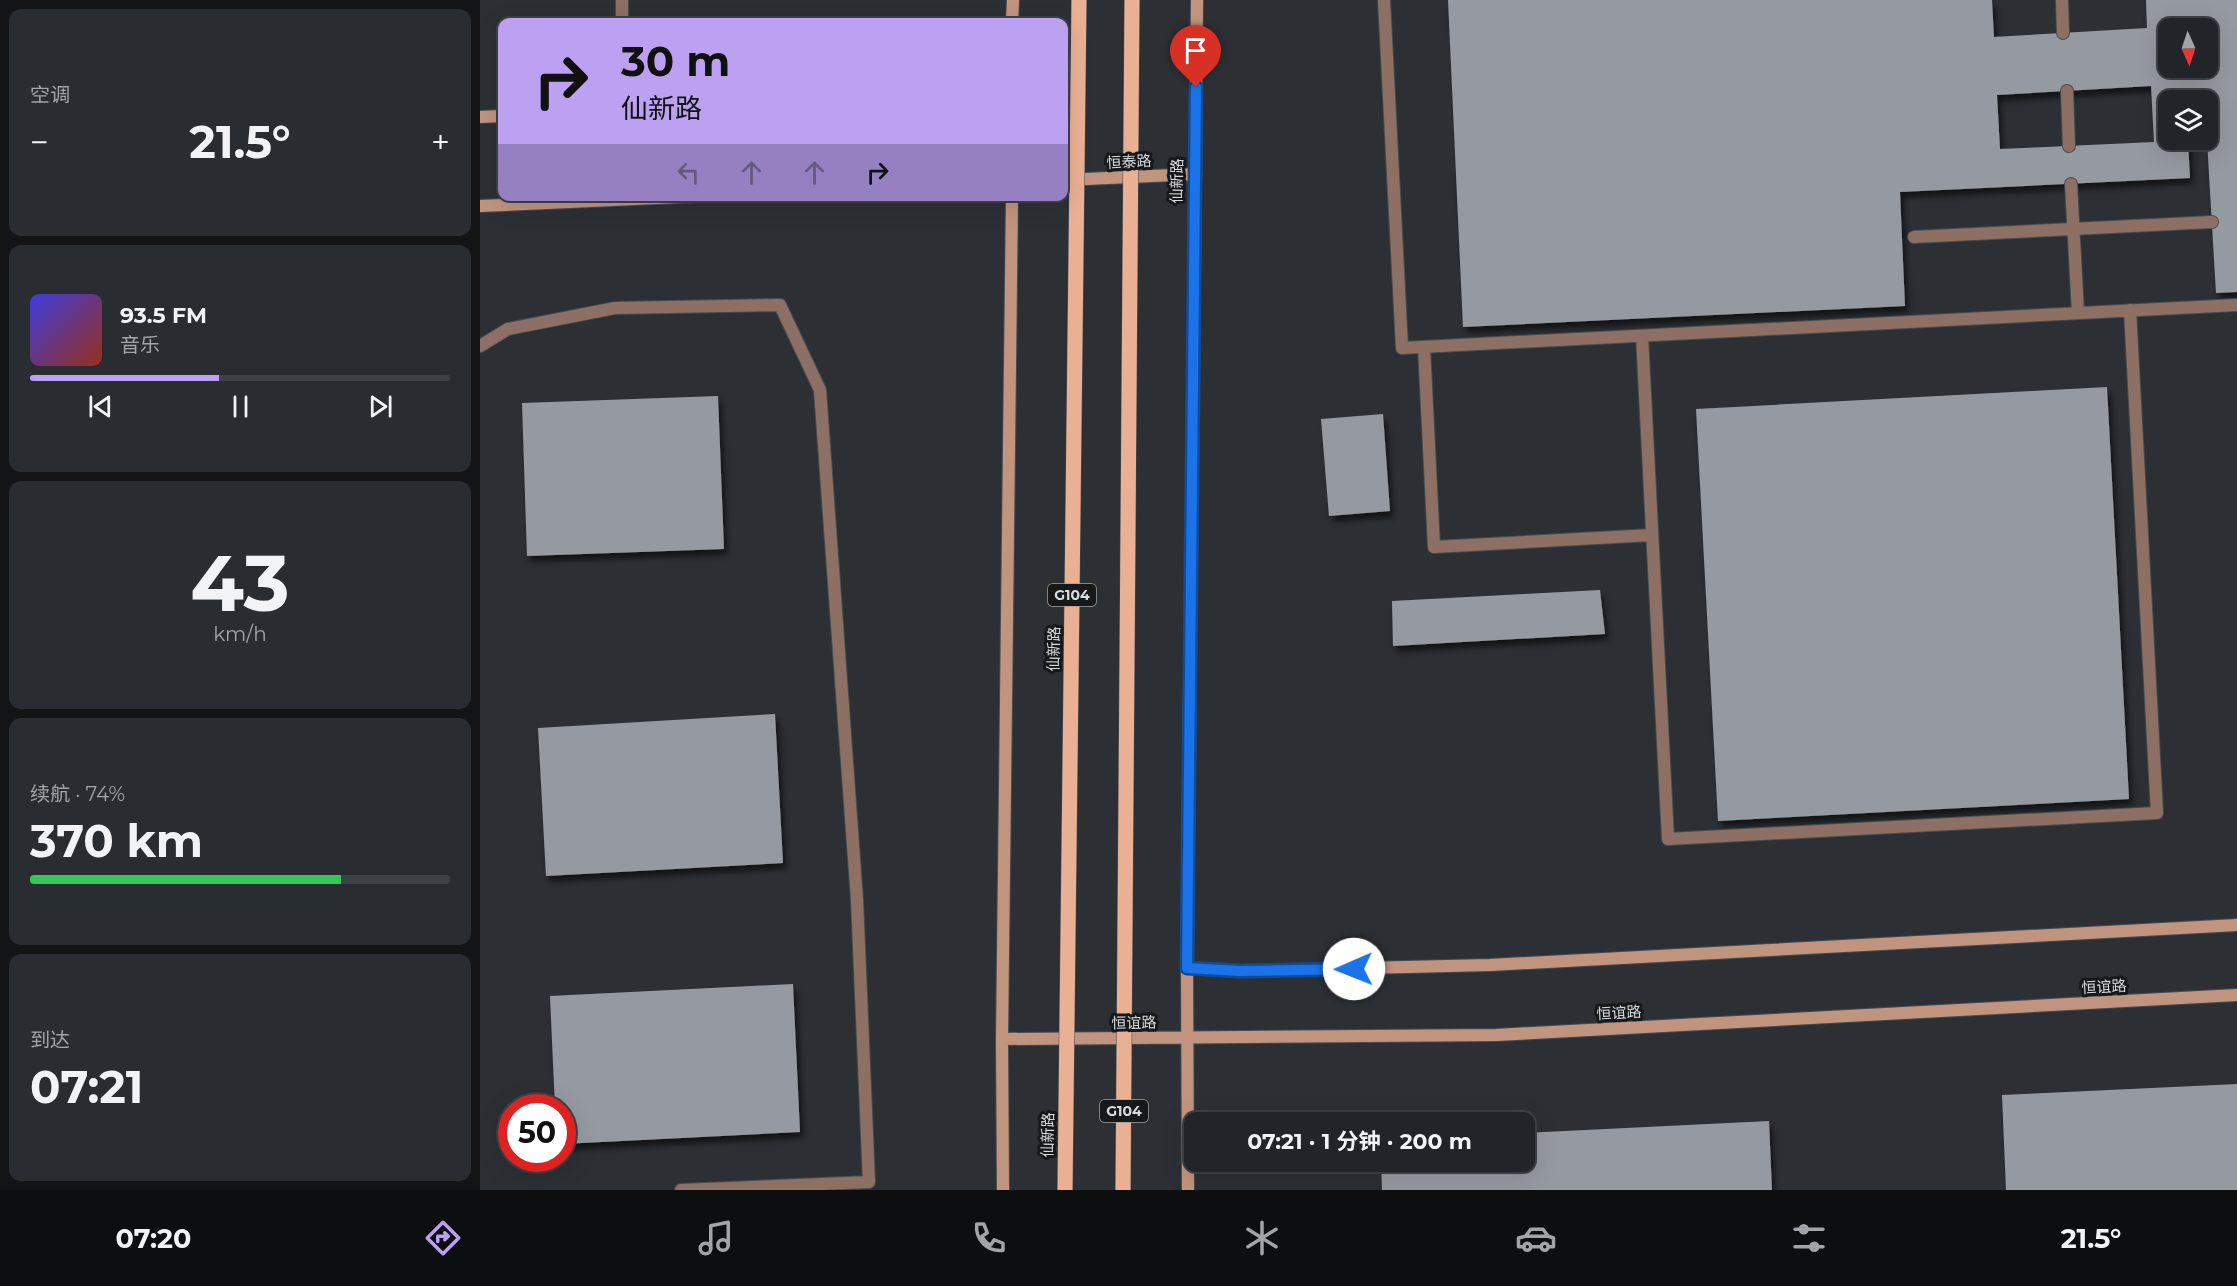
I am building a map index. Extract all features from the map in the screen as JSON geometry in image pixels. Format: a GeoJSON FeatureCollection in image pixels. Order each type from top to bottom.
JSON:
{"type":"FeatureCollection","features":[{"type":"Feature","properties":{"kind":"main road"},"geometry":{"type":"LineString","coordinates":[[1012,0],[1012,18]]}},
{"type":"Feature","properties":{"kind":"main road","name":"仙新路"},"geometry":{"type":"LineString","coordinates":[[1065,1190],[1079,0]]}},
{"type":"Feature","properties":{"kind":"main road","name":"G104"},"geometry":{"type":"LineString","coordinates":[[1123,1190],[1132,0]]}},
{"type":"Feature","properties":{"kind":"main road","name":"仙新路"},"geometry":{"type":"LineString","coordinates":[[1188,1190],[1187,968],[1197,0]]}},
{"type":"Feature","properties":{"kind":"main road"},"geometry":{"type":"LineString","coordinates":[[480,117],[498,116]]}},
{"type":"Feature","properties":{"kind":"main road","name":"恒泰路"},"geometry":{"type":"LineString","coordinates":[[1068,180],[1196,174]]}},
{"type":"Feature","properties":{"kind":"main road"},"geometry":{"type":"LineString","coordinates":[[480,206],[590,201]]}},
{"type":"Feature","properties":{"kind":"main road"},"geometry":{"type":"LineString","coordinates":[[1003,1190],[1002,1040],[1012,201]]}},
{"type":"Feature","properties":{"kind":"main road"},"geometry":{"type":"LineString","coordinates":[[1187,968],[1240,971],[1490,965],[2237,925]]}},
{"type":"Feature","properties":{"kind":"main road","name":"恒谊路"},"geometry":{"type":"LineString","coordinates":[[1002,1040],[1496,1035],[2237,995]]}},
{"type":"Feature","properties":{"kind":"lane"},"geometry":{"type":"LineString","coordinates":[[622,0],[622,18]]}},
{"type":"Feature","properties":{"kind":"lane"},"geometry":{"type":"LineString","coordinates":[[1384,0],[1402,348],[2237,305]]}},
{"type":"Feature","properties":{"kind":"lane"},"geometry":{"type":"LineString","coordinates":[[2062,0],[2064,33]]}},
{"type":"Feature","properties":{"kind":"lane"},"geometry":{"type":"LineString","coordinates":[[2067,91],[2069,146]]}},
{"type":"Feature","properties":{"kind":"lane"},"geometry":{"type":"LineString","coordinates":[[2071,184],[2078,313]]}},
{"type":"Feature","properties":{"kind":"lane"},"geometry":{"type":"LineString","coordinates":[[1914,237],[2212,222]]}},
{"type":"Feature","properties":{"kind":"lane"},"geometry":{"type":"LineString","coordinates":[[480,346],[508,329],[615,308],[780,305],[820,390],[857,900],[869,1182],[681,1190]]}},
{"type":"Feature","properties":{"kind":"lane"},"geometry":{"type":"LineString","coordinates":[[1642,336],[1668,839],[2157,813],[2130,310]]}},
{"type":"Feature","properties":{"kind":"lane"},"geometry":{"type":"LineString","coordinates":[[1424,347],[1434,547],[1652,536]]}},
{"type":"Feature","properties":{"kind":"building"},"geometry":{"type":"Polygon","coordinates":[[[1448,0],[1992,0],[1994,37],[2147,28],[2146,0],[2237,0],[2237,292],[2216,293],[2208,150],[2218,150],[2218,90],[2158,90],[2158,150],[2189,150],[2190,178],[1900,192],[1905,306],[1463,327],[1448,0]],[[2151,86],[1997,95],[2000,149],[2154,142],[2151,86]]]}},
{"type":"Feature","properties":{"kind":"building"},"geometry":{"type":"Polygon","coordinates":[[[2107,387],[2129,799],[1718,821],[1696,409],[2107,387]]]}},
{"type":"Feature","properties":{"kind":"building"},"geometry":{"type":"Polygon","coordinates":[[[718,396],[724,549],[527,556],[522,403],[718,396]]]}},
{"type":"Feature","properties":{"kind":"building"},"geometry":{"type":"Polygon","coordinates":[[[1383,414],[1390,511],[1329,516],[1321,419],[1383,414]]]}},
{"type":"Feature","properties":{"kind":"building"},"geometry":{"type":"Polygon","coordinates":[[[1600,590],[1605,634],[1393,646],[1392,601],[1600,590]]]}},
{"type":"Feature","properties":{"kind":"building"},"geometry":{"type":"Polygon","coordinates":[[[775,714],[783,863],[546,876],[538,728],[775,714]]]}},
{"type":"Feature","properties":{"kind":"building"},"geometry":{"type":"Polygon","coordinates":[[[793,984],[800,1132],[576,1143],[576,1094],[554,1094],[550,996],[793,984]]]}},
{"type":"Feature","properties":{"kind":"building"},"geometry":{"type":"Polygon","coordinates":[[[2237,1084],[2237,1190],[2006,1190],[2002,1095],[2237,1084]]]}},
{"type":"Feature","properties":{"kind":"building"},"geometry":{"type":"Polygon","coordinates":[[[1769,1121],[1772,1190],[1382,1190],[1381,1172],[1535,1172],[1535,1132],[1769,1121]]]}},
{"type":"Feature","properties":{"kind":"route"},"geometry":{"type":"LineString","coordinates":[[1196,87],[1187,968],[1240,971],[1354,969]]}}]}
